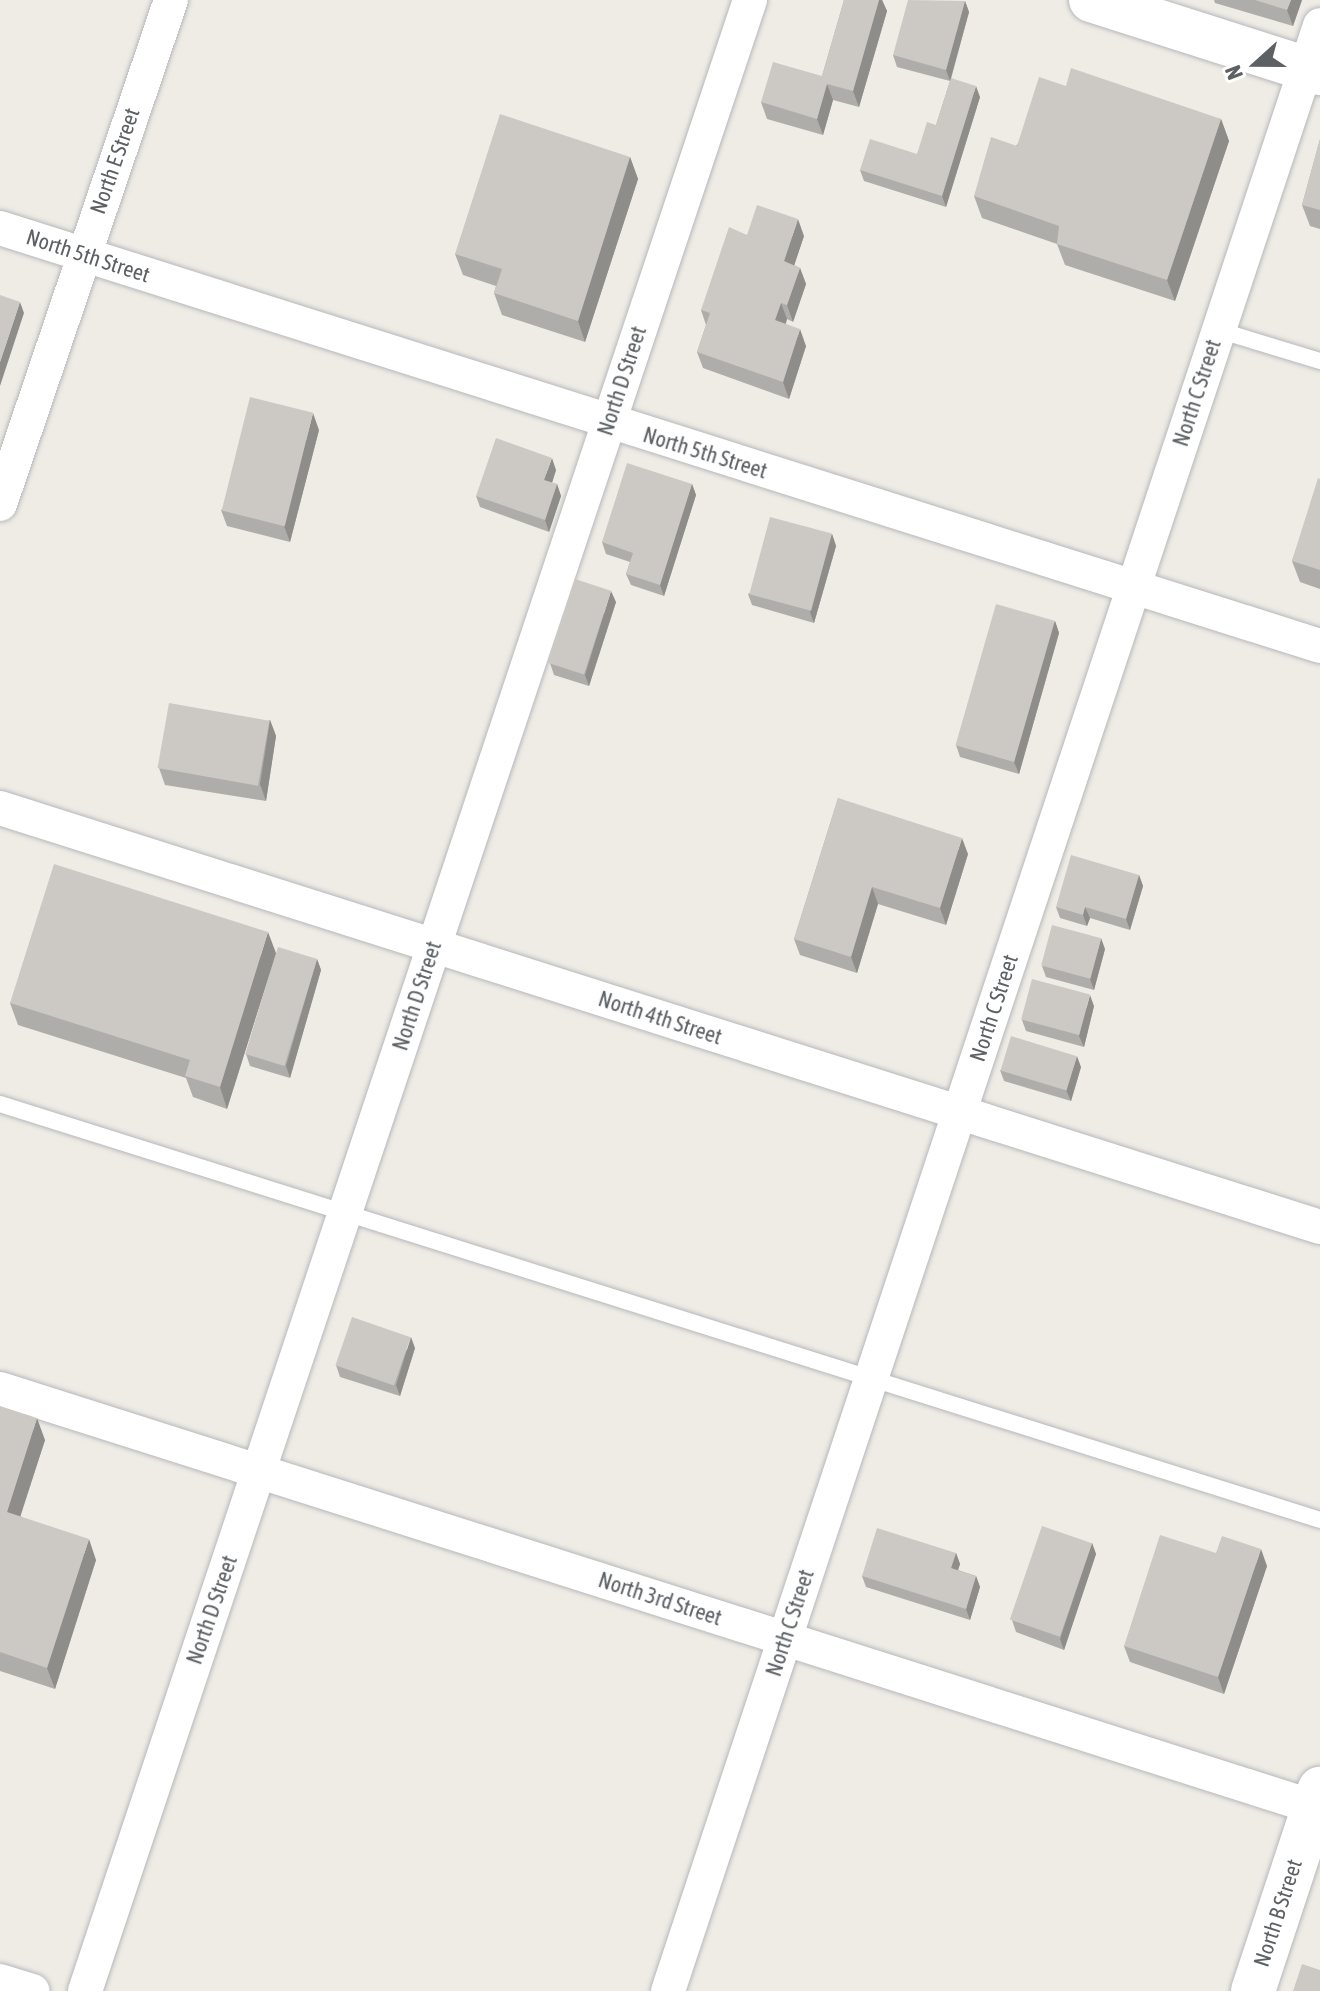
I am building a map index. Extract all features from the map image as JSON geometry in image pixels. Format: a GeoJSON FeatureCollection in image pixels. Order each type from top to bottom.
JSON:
{"type":"FeatureCollection","features":[{"type":"Feature","properties":{"kind":"street","name":"North E Street"},"geometry":{"type":"LineString","coordinates":[[0,504],[171,0]]}},
{"type":"Feature","properties":{"kind":"street","name":"North D Street"},"geometry":{"type":"LineString","coordinates":[[85,1991],[750,0]]}},
{"type":"Feature","properties":{"kind":"street"},"geometry":{"type":"LineString","coordinates":[[1091,0],[1313,70]]}},
{"type":"Feature","properties":{"kind":"street","name":"North C Street"},"geometry":{"type":"LineString","coordinates":[[668,1991],[1218,330],[1313,70],[1320,25]]}},
{"type":"Feature","properties":{"kind":"street","name":"North 5th Street"},"geometry":{"type":"LineString","coordinates":[[0,228],[1320,646]]}},
{"type":"Feature","properties":{"kind":"street","name":"North 4th Street"},"geometry":{"type":"LineString","coordinates":[[0,808],[1320,1227]]}},
{"type":"Feature","properties":{"kind":"street","name":"North 3rd Street"},"geometry":{"type":"LineString","coordinates":[[0,1389],[785,1639],[1318,1802]]}},
{"type":"Feature","properties":{"kind":"street","name":"North B Street"},"geometry":{"type":"LineString","coordinates":[[1253,1991],[1318,1802]]}},
{"type":"Feature","properties":{"kind":"street"},"geometry":{"type":"LineString","coordinates":[[0,1981],[32,1991]]}},
{"type":"Feature","properties":{"kind":"lane"},"geometry":{"type":"LineString","coordinates":[[1218,330],[1320,361]]}},
{"type":"Feature","properties":{"kind":"lane"},"geometry":{"type":"LineString","coordinates":[[0,1104],[1320,1520]]}},
{"type":"Feature","properties":{"kind":"building"},"geometry":{"type":"Polygon","coordinates":[[[844,0],[879,0],[853,91],[827,84],[817,119],[761,102],[773,62],[822,76],[844,0]]]}},
{"type":"Feature","properties":{"kind":"building"},"geometry":{"type":"Polygon","coordinates":[[[908,0],[965,1],[946,70],[893,55],[908,0]]]}},
{"type":"Feature","properties":{"kind":"building"},"geometry":{"type":"Polygon","coordinates":[[[1255,0],[1291,0],[1287,10],[1255,0]]]}},
{"type":"Feature","properties":{"kind":"building"},"geometry":{"type":"Polygon","coordinates":[[[1071,68],[1221,119],[1167,280],[1057,244],[1059,226],[974,196],[991,137],[1017,146],[1039,77],[1066,86],[1071,68]]]}},
{"type":"Feature","properties":{"kind":"building"},"geometry":{"type":"Polygon","coordinates":[[[951,78],[976,86],[942,196],[860,170],[870,139],[917,154],[927,122],[936,125],[951,78]]]}},
{"type":"Feature","properties":{"kind":"building"},"geometry":{"type":"Polygon","coordinates":[[[500,114],[630,157],[578,321],[494,293],[502,269],[455,254],[500,114]]]}},
{"type":"Feature","properties":{"kind":"building"},"geometry":{"type":"Polygon","coordinates":[[[1320,139],[1320,210],[1302,205],[1320,139]]]}},
{"type":"Feature","properties":{"kind":"building"},"geometry":{"type":"Polygon","coordinates":[[[757,205],[798,219],[784,261],[800,268],[787,305],[781,303],[775,320],[800,329],[783,382],[697,352],[710,313],[701,310],[729,227],[747,235],[757,205]]]}},
{"type":"Feature","properties":{"kind":"building"},"geometry":{"type":"Polygon","coordinates":[[[0,295],[20,302],[0,362],[0,295]]]}},
{"type":"Feature","properties":{"kind":"building"},"geometry":{"type":"Polygon","coordinates":[[[250,397],[313,413],[285,526],[222,511],[250,397]]]}},
{"type":"Feature","properties":{"kind":"building"},"geometry":{"type":"Polygon","coordinates":[[[496,438],[552,458],[544,480],[557,484],[545,520],[476,496],[496,438]]]}},
{"type":"Feature","properties":{"kind":"building"},"geometry":{"type":"Polygon","coordinates":[[[627,463],[692,484],[660,585],[626,574],[633,553],[602,542],[627,463]]]}},
{"type":"Feature","properties":{"kind":"building"},"geometry":{"type":"Polygon","coordinates":[[[1320,479],[1320,570],[1292,561],[1320,479]]]}},
{"type":"Feature","properties":{"kind":"building"},"geometry":{"type":"Polygon","coordinates":[[[770,517],[832,534],[811,611],[749,594],[770,517]]]}},
{"type":"Feature","properties":{"kind":"building"},"geometry":{"type":"Polygon","coordinates":[[[575,579],[611,591],[584,674],[548,663],[575,579]]]}},
{"type":"Feature","properties":{"kind":"building"},"geometry":{"type":"Polygon","coordinates":[[[996,604],[1055,621],[1014,762],[955,745],[996,604]]]}},
{"type":"Feature","properties":{"kind":"building"},"geometry":{"type":"Polygon","coordinates":[[[169,703],[269,721],[258,786],[158,768],[169,703]]]}},
{"type":"Feature","properties":{"kind":"building"},"geometry":{"type":"Polygon","coordinates":[[[838,798],[962,838],[940,908],[872,887],[851,957],[794,939],[838,798]]]}},
{"type":"Feature","properties":{"kind":"building"},"geometry":{"type":"Polygon","coordinates":[[[1071,855],[1139,875],[1126,919],[1085,907],[1083,915],[1056,907],[1071,855]]]}},
{"type":"Feature","properties":{"kind":"building"},"geometry":{"type":"Polygon","coordinates":[[[54,864],[268,932],[220,1087],[185,1076],[190,1060],[10,1003],[54,864]]]}},
{"type":"Feature","properties":{"kind":"building"},"geometry":{"type":"Polygon","coordinates":[[[1052,925],[1101,938],[1090,979],[1041,966],[1052,925]]]}},
{"type":"Feature","properties":{"kind":"building"},"geometry":{"type":"Polygon","coordinates":[[[278,947],[317,959],[284,1066],[245,1054],[278,947]]]}},
{"type":"Feature","properties":{"kind":"building"},"geometry":{"type":"Polygon","coordinates":[[[1032,979],[1090,995],[1079,1035],[1021,1020],[1032,979]]]}},
{"type":"Feature","properties":{"kind":"building"},"geometry":{"type":"Polygon","coordinates":[[[1011,1036],[1077,1056],[1066,1091],[1000,1070],[1011,1036]]]}},
{"type":"Feature","properties":{"kind":"building"},"geometry":{"type":"Polygon","coordinates":[[[352,1317],[411,1337],[394,1385],[335,1365],[352,1317]]]}},
{"type":"Feature","properties":{"kind":"building"},"geometry":{"type":"Polygon","coordinates":[[[0,1406],[37,1418],[7,1512],[89,1539],[47,1668],[0,1652],[0,1406]]]}},
{"type":"Feature","properties":{"kind":"building"},"geometry":{"type":"Polygon","coordinates":[[[1042,1526],[1092,1543],[1060,1637],[1010,1620],[1042,1526]]]}},
{"type":"Feature","properties":{"kind":"building"},"geometry":{"type":"Polygon","coordinates":[[[877,1528],[956,1553],[951,1568],[976,1576],[966,1609],[862,1576],[877,1528]]]}},
{"type":"Feature","properties":{"kind":"building"},"geometry":{"type":"Polygon","coordinates":[[[1160,1535],[1216,1553],[1222,1536],[1261,1549],[1218,1677],[1124,1646],[1160,1535]]]}},
{"type":"Feature","properties":{"kind":"building"},"geometry":{"type":"Polygon","coordinates":[[[1302,1964],[1320,1970],[1320,1991],[1293,1991],[1302,1964]]]}}]}
